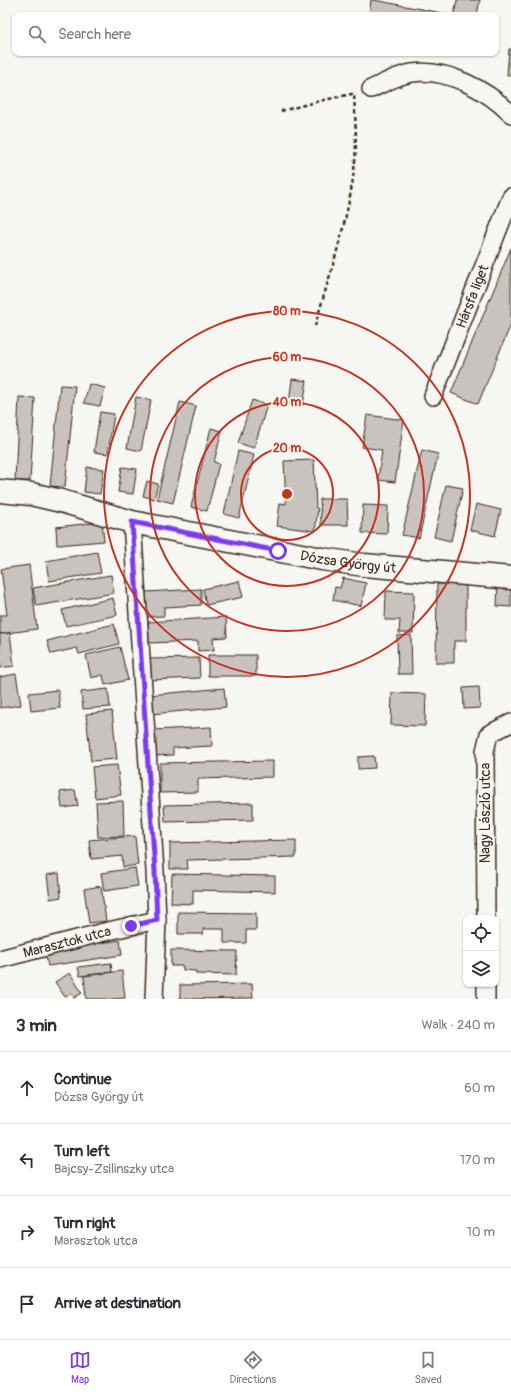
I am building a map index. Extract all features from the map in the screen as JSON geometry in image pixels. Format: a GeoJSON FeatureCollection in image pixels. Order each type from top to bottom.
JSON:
{"type":"FeatureCollection","features":[{"type":"Feature","properties":{"kind":"street"},"geometry":{"type":"LineString","coordinates":[[372,89],[405,74],[427,73],[440,75],[464,81],[493,98],[511,114]]}},
{"type":"Feature","properties":{"kind":"street","name":"Hársfa liget"},"geometry":{"type":"LineString","coordinates":[[433,396],[511,197]]}},
{"type":"Feature","properties":{"kind":"street","name":"Dózsa György út"},"geometry":{"type":"LineString","coordinates":[[0,491],[31,494],[61,501],[132,522],[322,559],[364,565],[511,578]]}},
{"type":"Feature","properties":{"kind":"street"},"geometry":{"type":"LineString","coordinates":[[132,522],[155,871],[157,920],[154,999]]}},
{"type":"Feature","properties":{"kind":"street","name":"Nagy László utca"},"geometry":{"type":"LineString","coordinates":[[486,915],[485,751],[489,734],[511,723]]}},
{"type":"Feature","properties":{"kind":"street","name":"Marasztok utca"},"geometry":{"type":"LineString","coordinates":[[0,959],[157,920]]}},
{"type":"Feature","properties":{"kind":"street"},"geometry":{"type":"LineString","coordinates":[[486,987],[486,999]]}},
{"type":"Feature","properties":{"kind":"path"},"geometry":{"type":"LineString","coordinates":[[281,112],[372,89]]}},
{"type":"Feature","properties":{"kind":"path"},"geometry":{"type":"LineString","coordinates":[[315,326],[344,221],[353,176],[356,146],[354,94]]}},
{"type":"Feature","properties":{"kind":"building"},"geometry":{"type":"Polygon","coordinates":[[[371,0],[374,0],[436,12],[369,12],[371,0]]]}},
{"type":"Feature","properties":{"kind":"building"},"geometry":{"type":"Polygon","coordinates":[[[457,0],[480,0],[478,12],[455,12],[457,0]]]}},
{"type":"Feature","properties":{"kind":"building"},"geometry":{"type":"Polygon","coordinates":[[[509,49],[511,49],[511,75],[507,75],[509,49]]]}},
{"type":"Feature","properties":{"kind":"building"},"geometry":{"type":"Polygon","coordinates":[[[511,248],[511,324],[478,404],[451,393],[511,248]]]}},
{"type":"Feature","properties":{"kind":"building"},"geometry":{"type":"Polygon","coordinates":[[[292,379],[307,381],[303,405],[289,403],[292,379]]]}},
{"type":"Feature","properties":{"kind":"building"},"geometry":{"type":"Polygon","coordinates":[[[89,384],[105,388],[100,406],[84,403],[89,384]]]}},
{"type":"Feature","properties":{"kind":"building"},"geometry":{"type":"Polygon","coordinates":[[[60,385],[75,386],[65,487],[50,486],[60,385]]]}},
{"type":"Feature","properties":{"kind":"building"},"geometry":{"type":"Polygon","coordinates":[[[19,397],[35,398],[30,481],[15,481],[19,397]]]}},
{"type":"Feature","properties":{"kind":"building"},"geometry":{"type":"Polygon","coordinates":[[[136,397],[151,400],[141,451],[127,448],[136,397]]]}},
{"type":"Feature","properties":{"kind":"building"},"geometry":{"type":"Polygon","coordinates":[[[252,400],[267,405],[254,448],[238,443],[252,400]]]}},
{"type":"Feature","properties":{"kind":"building"},"geometry":{"type":"Polygon","coordinates":[[[180,402],[196,406],[173,503],[157,499],[180,402]]]}},
{"type":"Feature","properties":{"kind":"building"},"geometry":{"type":"Polygon","coordinates":[[[100,412],[114,414],[108,454],[94,452],[100,412]]]}},
{"type":"Feature","properties":{"kind":"building"},"geometry":{"type":"Polygon","coordinates":[[[367,415],[404,420],[395,482],[378,480],[382,450],[362,447],[367,415]]]}},
{"type":"Feature","properties":{"kind":"building"},"geometry":{"type":"Polygon","coordinates":[[[211,428],[222,431],[214,462],[219,464],[207,511],[191,507],[211,428]]]}},
{"type":"Feature","properties":{"kind":"building"},"geometry":{"type":"Polygon","coordinates":[[[422,450],[438,454],[419,538],[402,535],[422,450]]]}},
{"type":"Feature","properties":{"kind":"building"},"geometry":{"type":"Polygon","coordinates":[[[238,451],[254,455],[239,518],[224,514],[238,451]]]}},
{"type":"Feature","properties":{"kind":"building"},"geometry":{"type":"Polygon","coordinates":[[[314,460],[316,508],[318,509],[315,531],[277,526],[280,503],[286,504],[284,461],[314,460]]]}},
{"type":"Feature","properties":{"kind":"building"},"geometry":{"type":"Polygon","coordinates":[[[87,467],[104,469],[100,494],[84,492],[87,467]]]}},
{"type":"Feature","properties":{"kind":"building"},"geometry":{"type":"Polygon","coordinates":[[[122,467],[137,469],[133,494],[118,492],[122,467]]]}},
{"type":"Feature","properties":{"kind":"building"},"geometry":{"type":"Polygon","coordinates":[[[147,481],[158,484],[154,499],[143,496],[147,481]]]}},
{"type":"Feature","properties":{"kind":"building"},"geometry":{"type":"Polygon","coordinates":[[[446,485],[463,488],[451,541],[434,537],[446,485]]]}},
{"type":"Feature","properties":{"kind":"building"},"geometry":{"type":"Polygon","coordinates":[[[320,499],[347,499],[348,525],[321,525],[320,499]]]}},
{"type":"Feature","properties":{"kind":"building"},"geometry":{"type":"Polygon","coordinates":[[[476,504],[501,510],[495,536],[470,530],[476,504]]]}},
{"type":"Feature","properties":{"kind":"building"},"geometry":{"type":"Polygon","coordinates":[[[363,505],[388,506],[387,534],[362,533],[363,505]]]}},
{"type":"Feature","properties":{"kind":"building"},"geometry":{"type":"Polygon","coordinates":[[[102,522],[104,541],[57,545],[56,527],[102,522]]]}},
{"type":"Feature","properties":{"kind":"building"},"geometry":{"type":"Polygon","coordinates":[[[97,552],[101,573],[49,581],[46,561],[97,552]]]}},
{"type":"Feature","properties":{"kind":"building"},"geometry":{"type":"Polygon","coordinates":[[[29,565],[37,629],[0,634],[0,615],[7,615],[1,569],[29,565]]]}},
{"type":"Feature","properties":{"kind":"building"},"geometry":{"type":"Polygon","coordinates":[[[111,575],[114,593],[36,606],[33,588],[111,575]]]}},
{"type":"Feature","properties":{"kind":"building"},"geometry":{"type":"Polygon","coordinates":[[[343,578],[366,583],[361,606],[333,600],[335,587],[340,588],[343,578]]]}},
{"type":"Feature","properties":{"kind":"building"},"geometry":{"type":"Polygon","coordinates":[[[239,581],[243,597],[206,605],[203,589],[239,581]]]}},
{"type":"Feature","properties":{"kind":"building"},"geometry":{"type":"Polygon","coordinates":[[[437,584],[466,584],[466,641],[454,641],[454,663],[436,663],[437,584]]]}},
{"type":"Feature","properties":{"kind":"building"},"geometry":{"type":"Polygon","coordinates":[[[498,584],[511,584],[511,607],[497,606],[498,584]]]}},
{"type":"Feature","properties":{"kind":"building"},"geometry":{"type":"Polygon","coordinates":[[[201,589],[201,605],[164,607],[164,616],[147,617],[145,592],[201,589]]]}},
{"type":"Feature","properties":{"kind":"building"},"geometry":{"type":"Polygon","coordinates":[[[386,591],[414,592],[413,633],[399,633],[400,620],[385,620],[386,591]]]}},
{"type":"Feature","properties":{"kind":"building"},"geometry":{"type":"Polygon","coordinates":[[[113,598],[117,615],[66,626],[62,610],[113,598]]]}},
{"type":"Feature","properties":{"kind":"building"},"geometry":{"type":"Polygon","coordinates":[[[226,617],[227,637],[213,638],[214,650],[198,651],[198,641],[149,643],[148,622],[226,617]]]}},
{"type":"Feature","properties":{"kind":"building"},"geometry":{"type":"Polygon","coordinates":[[[114,624],[119,644],[79,654],[77,648],[51,654],[47,641],[114,624]]]}},
{"type":"Feature","properties":{"kind":"building"},"geometry":{"type":"Polygon","coordinates":[[[10,633],[14,666],[0,668],[0,634],[10,633]]]}},
{"type":"Feature","properties":{"kind":"building"},"geometry":{"type":"Polygon","coordinates":[[[411,635],[412,674],[398,674],[397,636],[411,635]]]}},
{"type":"Feature","properties":{"kind":"building"},"geometry":{"type":"Polygon","coordinates":[[[120,647],[128,680],[105,685],[103,675],[91,678],[86,655],[120,647]]]}},
{"type":"Feature","properties":{"kind":"building"},"geometry":{"type":"Polygon","coordinates":[[[208,655],[256,655],[256,676],[208,676],[208,655]]]}},
{"type":"Feature","properties":{"kind":"building"},"geometry":{"type":"Polygon","coordinates":[[[199,658],[200,678],[149,680],[148,659],[199,658]]]}},
{"type":"Feature","properties":{"kind":"building"},"geometry":{"type":"Polygon","coordinates":[[[16,674],[21,705],[0,708],[0,677],[16,674]]]}},
{"type":"Feature","properties":{"kind":"building"},"geometry":{"type":"Polygon","coordinates":[[[479,687],[480,708],[464,709],[463,688],[479,687]]]}},
{"type":"Feature","properties":{"kind":"building"},"geometry":{"type":"Polygon","coordinates":[[[224,688],[226,707],[151,714],[149,695],[224,688]]]}},
{"type":"Feature","properties":{"kind":"building"},"geometry":{"type":"Polygon","coordinates":[[[108,689],[110,707],[83,709],[81,692],[108,689]]]}},
{"type":"Feature","properties":{"kind":"building"},"geometry":{"type":"Polygon","coordinates":[[[58,690],[60,708],[31,711],[29,693],[58,690]]]}},
{"type":"Feature","properties":{"kind":"building"},"geometry":{"type":"Polygon","coordinates":[[[392,693],[426,694],[425,726],[391,725],[392,693]]]}},
{"type":"Feature","properties":{"kind":"building"},"geometry":{"type":"Polygon","coordinates":[[[112,711],[117,759],[91,761],[86,714],[112,711]]]}},
{"type":"Feature","properties":{"kind":"building"},"geometry":{"type":"Polygon","coordinates":[[[211,727],[212,746],[173,748],[173,755],[154,756],[153,730],[211,727]]]}},
{"type":"Feature","properties":{"kind":"building"},"geometry":{"type":"Polygon","coordinates":[[[374,756],[375,768],[358,769],[358,757],[374,756]]]}},
{"type":"Feature","properties":{"kind":"building"},"geometry":{"type":"Polygon","coordinates":[[[273,761],[273,777],[198,779],[198,792],[160,793],[160,763],[273,761]]]}},
{"type":"Feature","properties":{"kind":"building"},"geometry":{"type":"Polygon","coordinates":[[[117,765],[121,795],[95,798],[92,767],[117,765]]]}},
{"type":"Feature","properties":{"kind":"building"},"geometry":{"type":"Polygon","coordinates":[[[75,790],[78,806],[62,808],[60,792],[75,790]]]}},
{"type":"Feature","properties":{"kind":"building"},"geometry":{"type":"Polygon","coordinates":[[[123,801],[124,836],[98,837],[96,802],[123,801]]]}},
{"type":"Feature","properties":{"kind":"building"},"geometry":{"type":"Polygon","coordinates":[[[253,803],[253,820],[165,822],[164,805],[253,803]]]}},
{"type":"Feature","properties":{"kind":"building"},"geometry":{"type":"Polygon","coordinates":[[[135,836],[138,865],[123,867],[122,856],[91,859],[89,840],[135,836]]]}},
{"type":"Feature","properties":{"kind":"building"},"geometry":{"type":"Polygon","coordinates":[[[296,840],[296,857],[187,860],[188,869],[170,869],[170,843],[296,840]]]}},
{"type":"Feature","properties":{"kind":"building"},"geometry":{"type":"Polygon","coordinates":[[[135,868],[138,886],[104,891],[101,873],[135,868]]]}},
{"type":"Feature","properties":{"kind":"building"},"geometry":{"type":"Polygon","coordinates":[[[59,873],[61,897],[50,899],[47,875],[59,873]]]}},
{"type":"Feature","properties":{"kind":"building"},"geometry":{"type":"Polygon","coordinates":[[[172,874],[275,876],[275,892],[193,890],[193,904],[171,903],[172,874]]]}},
{"type":"Feature","properties":{"kind":"building"},"geometry":{"type":"Polygon","coordinates":[[[101,886],[106,921],[89,923],[84,889],[101,886]]]}},
{"type":"Feature","properties":{"kind":"building"},"geometry":{"type":"Polygon","coordinates":[[[178,912],[256,913],[256,930],[246,930],[246,943],[224,943],[224,929],[203,929],[203,934],[178,934],[178,912]]]}},
{"type":"Feature","properties":{"kind":"building"},"geometry":{"type":"Polygon","coordinates":[[[120,940],[122,955],[48,966],[45,952],[120,940]]]}},
{"type":"Feature","properties":{"kind":"building"},"geometry":{"type":"Polygon","coordinates":[[[171,950],[237,951],[236,975],[196,974],[196,971],[183,970],[183,966],[171,966],[171,950]]]}},
{"type":"Feature","properties":{"kind":"building"},"geometry":{"type":"Polygon","coordinates":[[[111,963],[112,972],[80,976],[78,967],[111,963]]]}},
{"type":"Feature","properties":{"kind":"building"},"geometry":{"type":"Polygon","coordinates":[[[122,971],[125,998],[86,999],[84,976],[122,971]]]}},
{"type":"Feature","properties":{"kind":"building"},"geometry":{"type":"Polygon","coordinates":[[[70,973],[82,993],[74,998],[71,993],[65,997],[55,982],[70,973]]]}},
{"type":"Feature","properties":{"kind":"building"},"geometry":{"type":"Polygon","coordinates":[[[252,984],[253,998],[180,999],[180,985],[252,984]]]}},
{"type":"Feature","properties":{"kind":"route"},"geometry":{"type":"LineString","coordinates":[[131,926],[157,920],[132,522],[278,551]]}}]}
